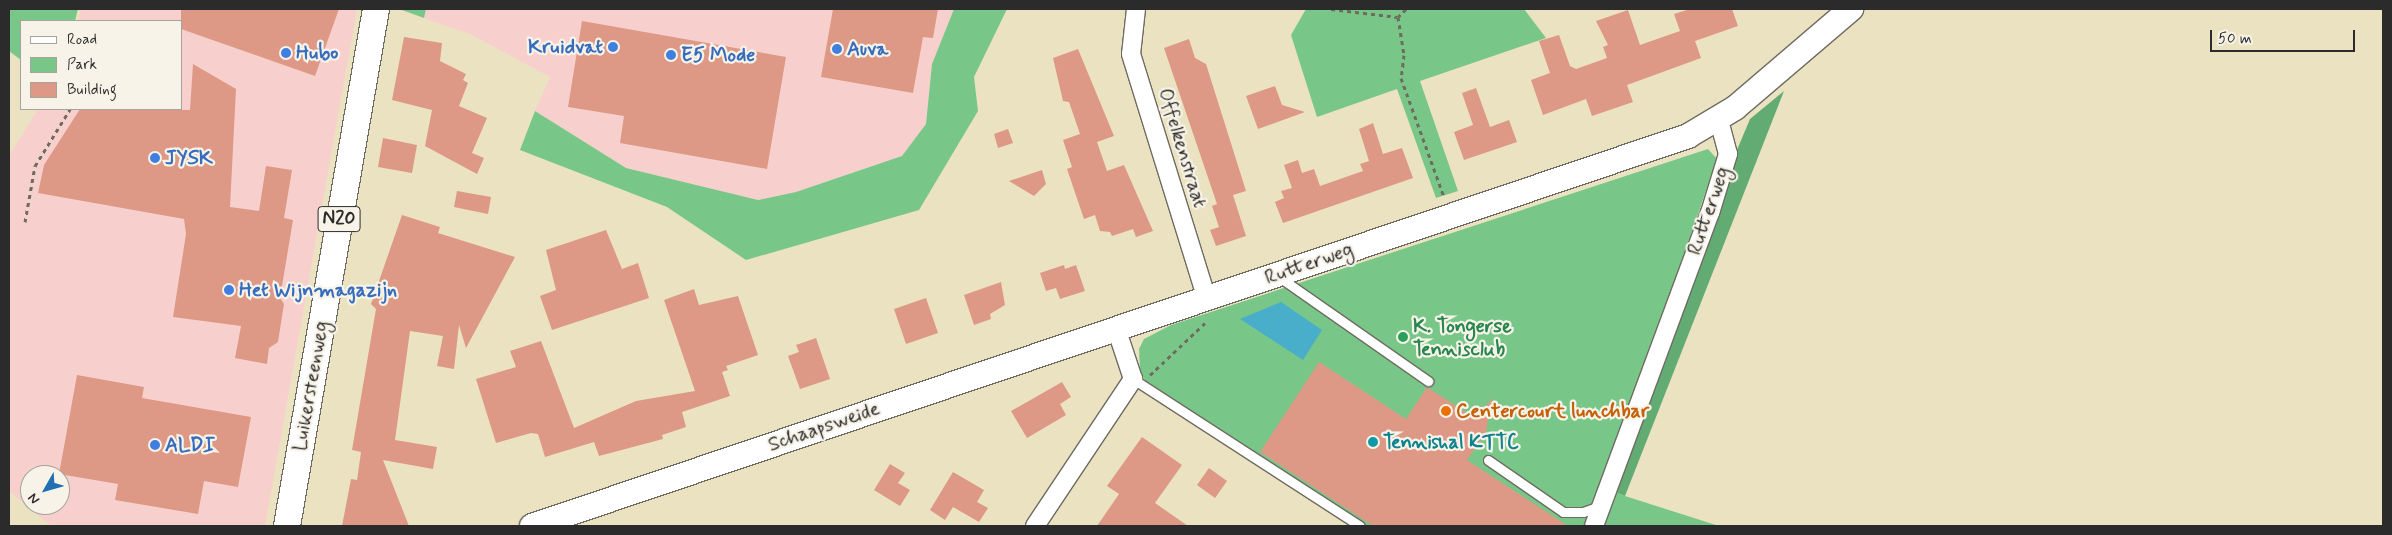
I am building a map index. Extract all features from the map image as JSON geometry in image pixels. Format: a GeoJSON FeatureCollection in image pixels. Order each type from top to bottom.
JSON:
{"type":"FeatureCollection","features":[{"type":"Feature","properties":{"kind":"main road","name":"Luikersteenweg"},"geometry":{"type":"LineString","coordinates":[[286,526],[376,9]]}},
{"type":"Feature","properties":{"kind":"street","name":"Offelkenstraat"},"geometry":{"type":"LineString","coordinates":[[1136,9],[1131,54],[1210,308]]}},
{"type":"Feature","properties":{"kind":"street","name":"Rutterweg"},"geometry":{"type":"LineString","coordinates":[[1116,328],[1210,308],[1277,275],[1688,136],[1719,121],[1851,9]]}},
{"type":"Feature","properties":{"kind":"street","name":"Rutterweg"},"geometry":{"type":"LineString","coordinates":[[1594,526],[1725,162],[1725,136],[1719,121]]}},
{"type":"Feature","properties":{"kind":"street"},"geometry":{"type":"LineString","coordinates":[[1035,526],[1133,379],[1116,328]]}},
{"type":"Feature","properties":{"kind":"street","name":"Schaapsweide"},"geometry":{"type":"LineString","coordinates":[[532,526],[1116,328]]}},
{"type":"Feature","properties":{"kind":"lane"},"geometry":{"type":"LineString","coordinates":[[1277,275],[1295,292],[1428,381]]}},
{"type":"Feature","properties":{"kind":"lane"},"geometry":{"type":"LineString","coordinates":[[1133,379],[1360,526]]}},
{"type":"Feature","properties":{"kind":"lane"},"geometry":{"type":"LineString","coordinates":[[1488,460],[1563,512],[1583,512],[1602,504]]}},
{"type":"Feature","properties":{"kind":"path"},"geometry":{"type":"LineString","coordinates":[[1331,9],[1398,17]]}},
{"type":"Feature","properties":{"kind":"path"},"geometry":{"type":"LineString","coordinates":[[1398,17],[1406,9]]}},
{"type":"Feature","properties":{"kind":"path"},"geometry":{"type":"LineString","coordinates":[[1398,17],[1404,55],[1402,78],[1451,216]]}},
{"type":"Feature","properties":{"kind":"path"},"geometry":{"type":"LineString","coordinates":[[25,222],[35,166],[69,110]]}},
{"type":"Feature","properties":{"kind":"path"},"geometry":{"type":"LineString","coordinates":[[1133,379],[1152,374],[1210,308]]}},
{"type":"Feature","properties":{"kind":"shaded area"},"geometry":{"type":"Polygon","coordinates":[[[81,9],[357,9],[265,526],[51,526],[38,515],[70,515],[70,465],[20,465],[20,500],[9,491],[9,156],[37,110],[182,110],[182,20],[78,20],[81,9]]]}},
{"type":"Feature","properties":{"kind":"shaded area"},"geometry":{"type":"Polygon","coordinates":[[[426,9],[954,9],[932,64],[926,124],[902,156],[796,192],[758,200],[626,168],[535,111],[550,77],[470,34],[424,18],[426,9]]]}},
{"type":"Feature","properties":{"kind":"green space"},"geometry":{"type":"Polygon","coordinates":[[[9,9],[78,9],[75,20],[20,20],[20,59],[9,51],[9,9]]]}},
{"type":"Feature","properties":{"kind":"green space"},"geometry":{"type":"Polygon","coordinates":[[[399,9],[426,9],[424,18],[399,9]]]}},
{"type":"Feature","properties":{"kind":"green space"},"geometry":{"type":"Polygon","coordinates":[[[954,9],[1007,9],[974,77],[978,111],[919,210],[746,260],[667,207],[520,150],[535,111],[626,168],[758,200],[796,192],[902,156],[926,124],[932,64],[954,9]]]}},
{"type":"Feature","properties":{"kind":"green space"},"geometry":{"type":"Polygon","coordinates":[[[1306,9],[1524,9],[1546,38],[1420,81],[1458,191],[1436,198],[1397,89],[1317,117],[1291,35],[1306,9]]]}},
{"type":"Feature","properties":{"kind":"green space"},"geometry":{"type":"Polygon","coordinates":[[[1784,91],[1625,496],[1613,491],[1734,157],[1750,119],[1784,91]]]}},
{"type":"Feature","properties":{"kind":"green space","name":"K. Tongerse Tennisclub"},"geometry":{"type":"Polygon","coordinates":[[[1708,149],[1717,159],[1590,526],[1367,526],[1146,383],[1140,370],[1139,349],[1144,339],[1171,325],[1708,149]]]}},
{"type":"Feature","properties":{"kind":"green space"},"geometry":{"type":"Polygon","coordinates":[[[1613,491],[1625,496],[1719,526],[1601,526],[1613,491]]]}},
{"type":"Feature","properties":{"kind":"water"},"geometry":{"type":"Polygon","coordinates":[[[1281,302],[1322,330],[1303,360],[1240,319],[1281,302]]]}},
{"type":"Feature","properties":{"kind":"building","name":"Hubo"},"geometry":{"type":"Polygon","coordinates":[[[181,9],[339,9],[315,76],[182,29],[181,9]]]}},
{"type":"Feature","properties":{"kind":"building"},"geometry":{"type":"Polygon","coordinates":[[[833,9],[938,9],[933,38],[923,37],[913,93],[821,77],[833,9]]]}},
{"type":"Feature","properties":{"kind":"building"},"geometry":{"type":"Polygon","coordinates":[[[1690,9],[1732,9],[1738,26],[1695,41],[1701,58],[1627,85],[1633,102],[1592,116],[1586,99],[1543,115],[1531,80],[1550,73],[1539,41],[1559,35],[1570,66],[1576,69],[1607,58],[1603,47],[1608,45],[1596,21],[1628,10],[1640,45],[1680,31],[1674,14],[1690,9]]]}},
{"type":"Feature","properties":{"kind":"building"},"geometry":{"type":"Polygon","coordinates":[[[582,21],[786,57],[767,169],[620,143],[624,116],[568,107],[582,21]]]}},
{"type":"Feature","properties":{"kind":"building"},"geometry":{"type":"Polygon","coordinates":[[[404,37],[442,43],[440,61],[466,74],[463,80],[468,83],[459,106],[487,118],[472,153],[484,158],[477,174],[425,146],[432,110],[392,100],[404,37]]]}},
{"type":"Feature","properties":{"kind":"building"},"geometry":{"type":"Polygon","coordinates":[[[1189,39],[1195,58],[1206,64],[1246,191],[1233,195],[1246,236],[1216,246],[1210,230],[1219,227],[1212,206],[1217,204],[1164,48],[1189,39]]]}},
{"type":"Feature","properties":{"kind":"building"},"geometry":{"type":"Polygon","coordinates":[[[1078,49],[1114,136],[1097,142],[1107,171],[1124,165],[1153,231],[1136,237],[1133,229],[1112,236],[1110,232],[1100,231],[1095,215],[1084,219],[1067,169],[1072,167],[1063,140],[1080,134],[1069,102],[1063,101],[1053,58],[1078,49]]]}},
{"type":"Feature","properties":{"kind":"building"},"geometry":{"type":"Polygon","coordinates":[[[193,64],[236,89],[230,207],[259,211],[266,166],[292,170],[284,218],[293,220],[280,298],[284,304],[278,342],[269,348],[267,364],[235,358],[241,326],[173,317],[186,234],[184,219],[38,193],[44,165],[79,110],[190,110],[193,64]]]}},
{"type":"Feature","properties":{"kind":"building"},"geometry":{"type":"Polygon","coordinates":[[[1275,86],[1282,105],[1305,112],[1258,129],[1246,96],[1275,86]]]}},
{"type":"Feature","properties":{"kind":"building"},"geometry":{"type":"Polygon","coordinates":[[[1476,88],[1490,127],[1509,120],[1517,142],[1464,160],[1454,132],[1473,125],[1462,93],[1476,88]]]}},
{"type":"Feature","properties":{"kind":"building"},"geometry":{"type":"Polygon","coordinates":[[[1373,123],[1383,154],[1402,148],[1413,178],[1283,223],[1275,202],[1284,198],[1281,191],[1292,188],[1284,165],[1298,160],[1302,173],[1314,169],[1320,186],[1363,171],[1360,164],[1369,161],[1359,129],[1373,123]]]}},
{"type":"Feature","properties":{"kind":"building"},"geometry":{"type":"Polygon","coordinates":[[[1008,129],[1013,143],[998,148],[994,134],[1008,129]]]}},
{"type":"Feature","properties":{"kind":"building"},"geometry":{"type":"Polygon","coordinates":[[[383,138],[417,145],[412,173],[378,167],[383,138]]]}},
{"type":"Feature","properties":{"kind":"building"},"geometry":{"type":"Polygon","coordinates":[[[1042,170],[1046,184],[1034,196],[1009,181],[1042,170]]]}},
{"type":"Feature","properties":{"kind":"building"},"geometry":{"type":"Polygon","coordinates":[[[457,191],[491,197],[488,214],[454,207],[457,191]]]}},
{"type":"Feature","properties":{"kind":"building"},"geometry":{"type":"Polygon","coordinates":[[[402,215],[440,227],[438,233],[515,257],[466,348],[459,325],[454,369],[437,366],[443,336],[410,331],[395,440],[437,447],[433,469],[383,460],[409,526],[342,526],[351,479],[357,480],[361,452],[352,450],[376,309],[371,304],[402,215]]]}},
{"type":"Feature","properties":{"kind":"building"},"geometry":{"type":"Polygon","coordinates":[[[606,230],[622,269],[638,263],[649,298],[552,330],[540,296],[556,290],[546,250],[606,230]]]}},
{"type":"Feature","properties":{"kind":"building"},"geometry":{"type":"Polygon","coordinates":[[[1064,265],[1065,269],[1076,265],[1085,291],[1060,299],[1056,288],[1046,291],[1040,273],[1064,265]]]}},
{"type":"Feature","properties":{"kind":"building"},"geometry":{"type":"Polygon","coordinates":[[[1001,282],[1005,305],[990,314],[991,319],[974,325],[964,295],[1001,282]]]}},
{"type":"Feature","properties":{"kind":"building"},"geometry":{"type":"Polygon","coordinates":[[[694,289],[699,305],[738,296],[758,355],[726,366],[728,370],[722,372],[730,396],[682,412],[686,427],[662,435],[663,439],[599,456],[594,442],[545,457],[538,434],[531,433],[496,443],[476,379],[516,367],[510,351],[541,341],[574,428],[636,401],[695,391],[664,300],[694,289]]]}},
{"type":"Feature","properties":{"kind":"building"},"geometry":{"type":"Polygon","coordinates":[[[926,298],[938,333],[906,344],[894,309],[926,298]]]}},
{"type":"Feature","properties":{"kind":"building"},"geometry":{"type":"Polygon","coordinates":[[[816,338],[830,379],[800,389],[788,356],[799,352],[796,345],[816,338]]]}},
{"type":"Feature","properties":{"kind":"building","name":"Tennishal KTTC"},"geometry":{"type":"Polygon","coordinates":[[[1319,362],[1406,419],[1427,387],[1476,419],[1492,398],[1486,432],[1467,460],[1568,526],[1373,526],[1260,452],[1319,362]]]}},
{"type":"Feature","properties":{"kind":"building","name":"ALDI"},"geometry":{"type":"Polygon","coordinates":[[[77,375],[144,387],[142,398],[251,417],[238,487],[204,481],[198,514],[115,500],[118,484],[70,476],[70,465],[61,465],[77,375]]]}},
{"type":"Feature","properties":{"kind":"building"},"geometry":{"type":"Polygon","coordinates":[[[1062,382],[1071,397],[1060,404],[1066,415],[1027,438],[1011,411],[1062,382]]]}},
{"type":"Feature","properties":{"kind":"building"},"geometry":{"type":"Polygon","coordinates":[[[1142,437],[1182,465],[1155,503],[1188,526],[1097,526],[1119,494],[1107,486],[1142,437]]]}},
{"type":"Feature","properties":{"kind":"building"},"geometry":{"type":"Polygon","coordinates":[[[890,464],[905,473],[898,483],[910,490],[900,506],[874,490],[890,464]]]}},
{"type":"Feature","properties":{"kind":"building"},"geometry":{"type":"Polygon","coordinates":[[[1209,468],[1227,481],[1215,498],[1197,485],[1209,468]]]}},
{"type":"Feature","properties":{"kind":"building"},"geometry":{"type":"Polygon","coordinates":[[[953,472],[984,490],[977,502],[988,508],[979,522],[953,507],[945,520],[930,510],[953,472]]]}},
{"type":"Feature","properties":{"kind":"place","name":"Kruidvat"},"geometry":{"type":"Point","coordinates":[613,47]}},
{"type":"Feature","properties":{"kind":"place","name":"Auva"},"geometry":{"type":"Point","coordinates":[837,49]}},
{"type":"Feature","properties":{"kind":"place","name":"Hubo"},"geometry":{"type":"Point","coordinates":[286,53]}},
{"type":"Feature","properties":{"kind":"place","name":"E5 Mode"},"geometry":{"type":"Point","coordinates":[671,55]}},
{"type":"Feature","properties":{"kind":"place","name":"JYSK"},"geometry":{"type":"Point","coordinates":[155,158]}},
{"type":"Feature","properties":{"kind":"place","name":"Het Wijnmagazijn"},"geometry":{"type":"Point","coordinates":[229,290]}},
{"type":"Feature","properties":{"kind":"place","name":"K. Tongerse Tennisclub"},"geometry":{"type":"Point","coordinates":[1403,337]}},
{"type":"Feature","properties":{"kind":"place","name":"Centercourt lunchbar"},"geometry":{"type":"Point","coordinates":[1446,411]}},
{"type":"Feature","properties":{"kind":"place","name":"Tennishal KTTC"},"geometry":{"type":"Point","coordinates":[1373,442]}},
{"type":"Feature","properties":{"kind":"place","name":"ALDI"},"geometry":{"type":"Point","coordinates":[155,445]}}]}
